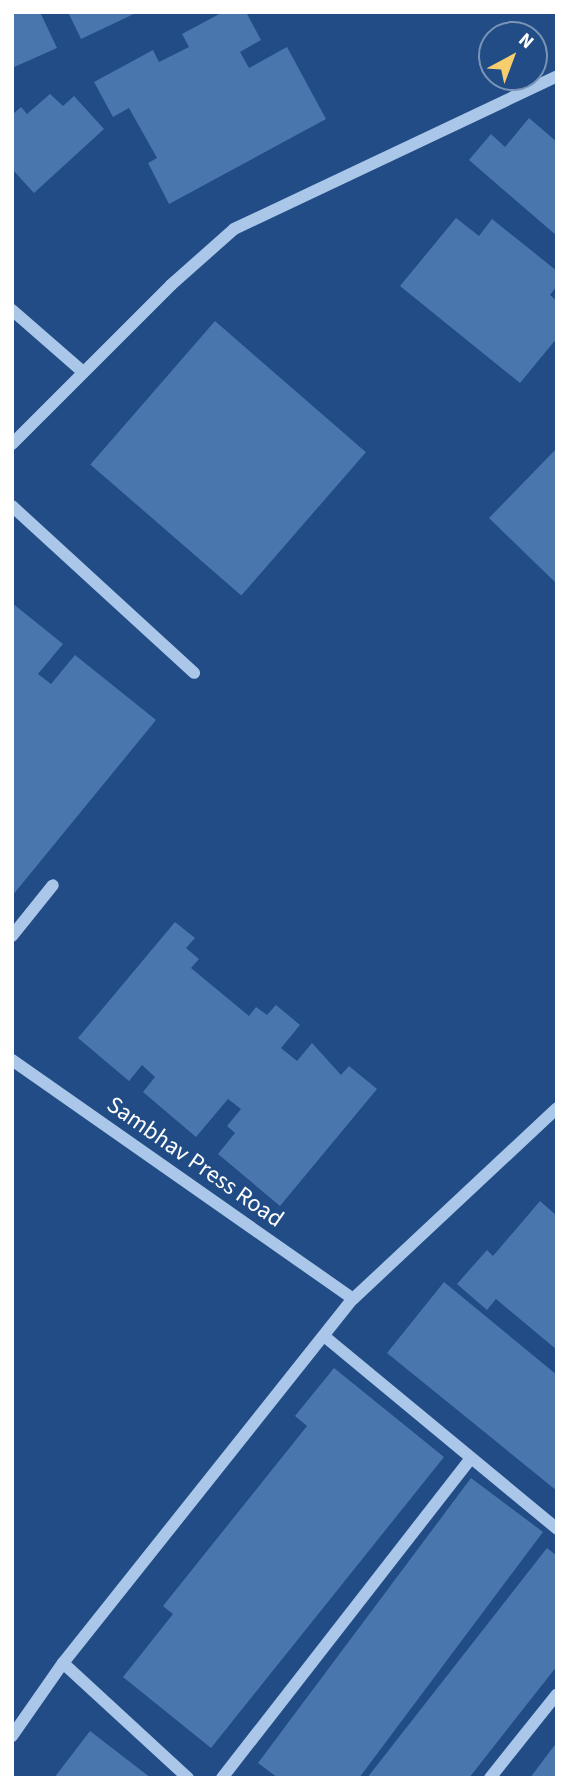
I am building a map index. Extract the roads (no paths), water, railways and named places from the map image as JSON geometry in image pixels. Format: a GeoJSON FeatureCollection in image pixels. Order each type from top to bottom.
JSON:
{"type":"FeatureCollection","features":[{"type":"Feature","properties":{"kind":"street"},"geometry":{"type":"LineString","coordinates":[[12,444],[82,371],[234,229],[557,76]]}},
{"type":"Feature","properties":{"kind":"street"},"geometry":{"type":"LineString","coordinates":[[12,310],[82,371]]}},
{"type":"Feature","properties":{"kind":"street"},"geometry":{"type":"LineString","coordinates":[[12,506],[194,673]]}},
{"type":"Feature","properties":{"kind":"street"},"geometry":{"type":"LineString","coordinates":[[12,936],[53,885]]}},
{"type":"Feature","properties":{"kind":"street","name":"Sambhav Press Road"},"geometry":{"type":"LineString","coordinates":[[12,1060],[353,1299]]}},
{"type":"Feature","properties":{"kind":"street"},"geometry":{"type":"LineString","coordinates":[[12,1737],[63,1663],[353,1299],[557,1108]]}},
{"type":"Feature","properties":{"kind":"street"},"geometry":{"type":"LineString","coordinates":[[324,1336],[470,1460],[557,1529]]}},
{"type":"Feature","properties":{"kind":"street"},"geometry":{"type":"LineString","coordinates":[[222,1778],[470,1460]]}},
{"type":"Feature","properties":{"kind":"street"},"geometry":{"type":"LineString","coordinates":[[63,1663],[188,1778]]}},
{"type":"Feature","properties":{"kind":"street"},"geometry":{"type":"LineString","coordinates":[[490,1778],[557,1694]]}}]}
